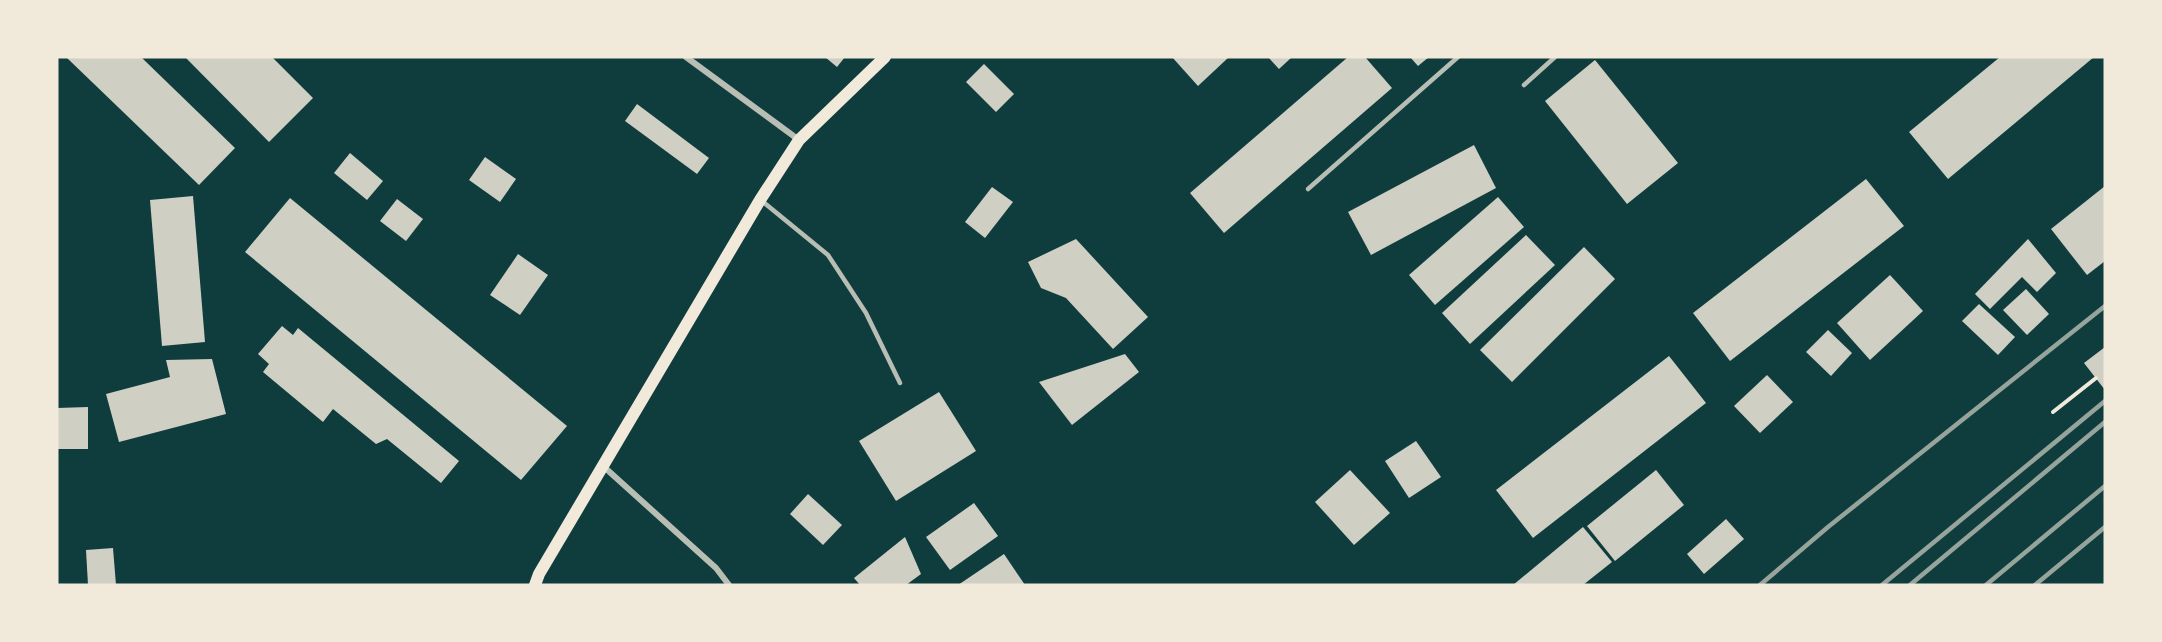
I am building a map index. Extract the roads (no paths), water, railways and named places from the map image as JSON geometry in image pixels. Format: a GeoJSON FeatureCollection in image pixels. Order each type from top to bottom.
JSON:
{"type":"FeatureCollection","features":[{"type":"Feature","properties":{"kind":"main road"},"geometry":{"type":"LineString","coordinates":[[535,585],[539,574],[602,465],[760,200],[799,140],[885,57]]}},
{"type":"Feature","properties":{"kind":"street"},"geometry":{"type":"LineString","coordinates":[[686,57],[799,140]]}},
{"type":"Feature","properties":{"kind":"street"},"geometry":{"type":"LineString","coordinates":[[602,465],[716,568],[729,585]]}},
{"type":"Feature","properties":{"kind":"lane"},"geometry":{"type":"LineString","coordinates":[[1308,189],[1458,57]]}},
{"type":"Feature","properties":{"kind":"lane"},"geometry":{"type":"LineString","coordinates":[[1524,85],[1555,57]]}},
{"type":"Feature","properties":{"kind":"lane"},"geometry":{"type":"LineString","coordinates":[[760,200],[828,255],[866,313],[900,383]]}},
{"type":"Feature","properties":{"kind":"railway"},"geometry":{"type":"LineString","coordinates":[[1760,585],[1828,527],[2105,306]]}},
{"type":"Feature","properties":{"kind":"railway"},"geometry":{"type":"LineString","coordinates":[[1882,585],[2105,401]]}},
{"type":"Feature","properties":{"kind":"railway"},"geometry":{"type":"LineString","coordinates":[[1910,585],[2105,422]]}},
{"type":"Feature","properties":{"kind":"railway"},"geometry":{"type":"LineString","coordinates":[[1986,585],[2105,486]]}},
{"type":"Feature","properties":{"kind":"railway"},"geometry":{"type":"LineString","coordinates":[[2035,585],[2105,527]]}}]}
